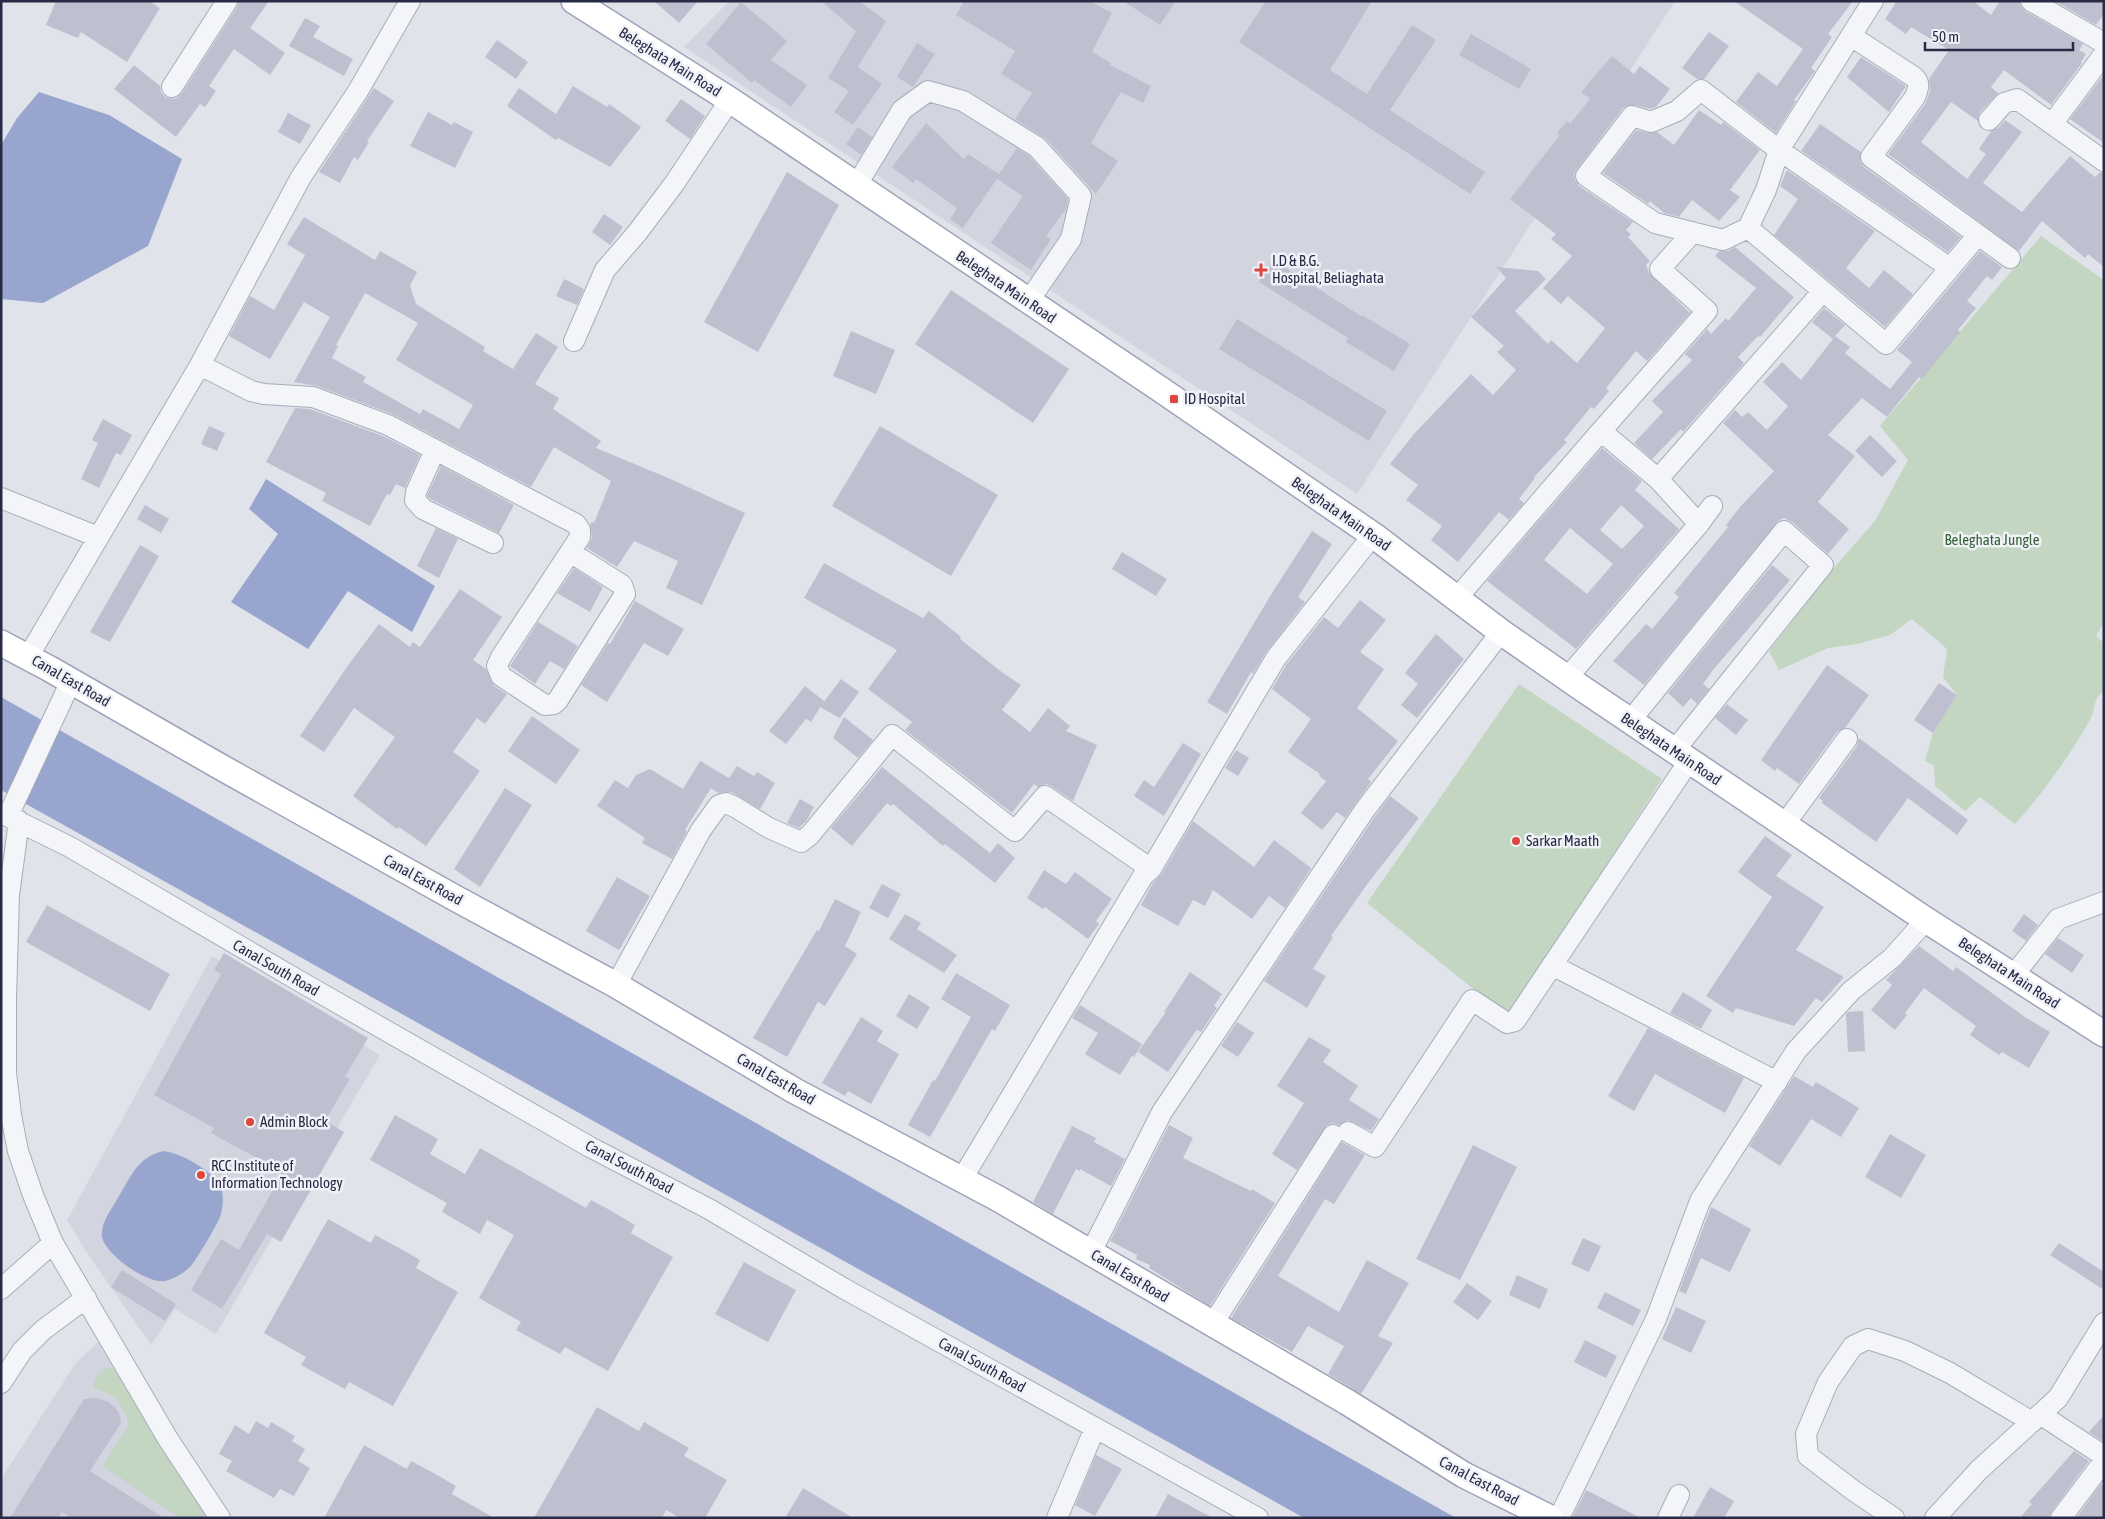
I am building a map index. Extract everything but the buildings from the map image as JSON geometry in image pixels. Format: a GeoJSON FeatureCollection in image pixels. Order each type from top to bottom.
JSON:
{"type":"FeatureCollection","features":[{"type":"Feature","properties":{"kind":"main road","name":"Beleghata Main Road"},"geometry":{"type":"LineString","coordinates":[[586,5],[730,100],[1372,535],[1501,632],[1630,721],[1926,920],[2104,1034]]}},
{"type":"Feature","properties":{"kind":"main road","name":"Canal East Road"},"geometry":{"type":"LineString","coordinates":[[1,643],[28,657],[66,692],[616,985],[795,1091],[962,1179],[1091,1252],[1212,1325],[1347,1402],[1464,1474],[1550,1518]]}},
{"type":"Feature","properties":{"kind":"street"},"geometry":{"type":"LineString","coordinates":[[172,88],[228,1]]}},
{"type":"Feature","properties":{"kind":"street"},"geometry":{"type":"LineString","coordinates":[[28,657],[200,365],[301,177],[358,90],[410,1]]}},
{"type":"Feature","properties":{"kind":"street"},"geometry":{"type":"LineString","coordinates":[[1873,1],[1779,150],[1766,190],[1748,228],[1723,240],[1655,222],[1586,176],[1632,116],[1651,122],[1677,111],[1701,90],[1779,150],[1950,268]]}},
{"type":"Feature","properties":{"kind":"street"},"geometry":{"type":"LineString","coordinates":[[2031,1],[2104,43]]}},
{"type":"Feature","properties":{"kind":"street"},"geometry":{"type":"LineString","coordinates":[[1851,36],[1914,77],[1919,87],[1914,97],[1871,157],[2010,258]]}},
{"type":"Feature","properties":{"kind":"street"},"geometry":{"type":"LineString","coordinates":[[2052,124],[2104,54]]}},
{"type":"Feature","properties":{"kind":"street"},"geometry":{"type":"LineString","coordinates":[[856,186],[902,110],[928,91],[962,101],[1037,147],[1080,196],[1071,239],[1028,302]]}},
{"type":"Feature","properties":{"kind":"street"},"geometry":{"type":"LineString","coordinates":[[1989,120],[2004,103],[2017,99],[2104,161]]}},
{"type":"Feature","properties":{"kind":"street"},"geometry":{"type":"LineString","coordinates":[[574,341],[605,270],[637,233],[669,191],[730,100]]}},
{"type":"Feature","properties":{"kind":"street"},"geometry":{"type":"LineString","coordinates":[[1748,228],[1886,344],[1978,235]]}},
{"type":"Feature","properties":{"kind":"street"},"geometry":{"type":"LineString","coordinates":[[1457,598],[1600,431],[1707,311],[1660,269],[1693,232]]}},
{"type":"Feature","properties":{"kind":"street"},"geometry":{"type":"LineString","coordinates":[[1658,480],[1823,291]]}},
{"type":"Feature","properties":{"kind":"street"},"geometry":{"type":"LineString","coordinates":[[200,365],[252,391],[264,394],[313,397],[331,402],[388,425],[576,524],[580,530],[580,537],[570,552],[497,666],[501,676],[545,705],[554,704],[558,700],[625,594],[622,585],[570,552]]}},
{"type":"Feature","properties":{"kind":"street"},"geometry":{"type":"LineString","coordinates":[[1600,431],[1658,480],[1699,524]]}},
{"type":"Feature","properties":{"kind":"street"},"geometry":{"type":"LineString","coordinates":[[435,450],[416,492],[415,500],[423,509],[493,543]]}},
{"type":"Feature","properties":{"kind":"street"},"geometry":{"type":"LineString","coordinates":[[1,498],[98,537]]}},
{"type":"Feature","properties":{"kind":"street"},"geometry":{"type":"LineString","coordinates":[[1567,678],[1699,524],[1712,506]]}},
{"type":"Feature","properties":{"kind":"street"},"geometry":{"type":"LineString","coordinates":[[1212,1325],[1341,1133],[1375,1147],[1472,1000],[1507,1023],[1516,1021],[1682,756],[1823,565],[1784,531],[1630,721]]}},
{"type":"Feature","properties":{"kind":"street"},"geometry":{"type":"LineString","coordinates":[[962,1179],[1143,876],[1151,869],[1276,658],[1372,535]]}},
{"type":"Feature","properties":{"kind":"street"},"geometry":{"type":"LineString","coordinates":[[1091,1252],[1162,1112],[1364,811],[1501,632]]}},
{"type":"Feature","properties":{"kind":"street"},"geometry":{"type":"LineString","coordinates":[[66,692],[11,814],[6,998],[6,1073],[11,1115],[18,1151],[33,1195],[53,1243],[168,1439],[220,1518]]}},
{"type":"Feature","properties":{"kind":"street"},"geometry":{"type":"LineString","coordinates":[[616,985],[701,830],[719,805],[726,804],[735,807],[769,828],[801,842],[810,835],[892,735],[1015,832],[1045,796],[1151,869]]}},
{"type":"Feature","properties":{"kind":"street"},"geometry":{"type":"LineString","coordinates":[[1784,825],[1847,739]]}},
{"type":"Feature","properties":{"kind":"street","name":"Canal South Road"},"geometry":{"type":"LineString","coordinates":[[11,814],[590,1147],[709,1209],[843,1288],[1258,1518]]}},
{"type":"Feature","properties":{"kind":"street"},"geometry":{"type":"LineString","coordinates":[[2013,976],[2058,919],[2104,902]]}},
{"type":"Feature","properties":{"kind":"street"},"geometry":{"type":"LineString","coordinates":[[1559,1518],[1656,1319],[1700,1201],[1796,1051],[1851,991],[1892,958],[1926,920]]}},
{"type":"Feature","properties":{"kind":"street"},"geometry":{"type":"LineString","coordinates":[[1552,965],[1776,1082]]}},
{"type":"Feature","properties":{"kind":"street"},"geometry":{"type":"LineString","coordinates":[[1,1289],[53,1243]]}},
{"type":"Feature","properties":{"kind":"street"},"geometry":{"type":"LineString","coordinates":[[1,1383],[22,1351],[43,1330],[86,1298]]}},
{"type":"Feature","properties":{"kind":"street"},"geometry":{"type":"LineString","coordinates":[[1935,1518],[1979,1470],[2058,1398],[2104,1323]]}},
{"type":"Feature","properties":{"kind":"street"},"geometry":{"type":"LineString","coordinates":[[1894,1518],[1808,1456],[1806,1434],[1828,1382],[1853,1346],[1868,1339],[1905,1351],[1950,1372],[2104,1456]]}},
{"type":"Feature","properties":{"kind":"street"},"geometry":{"type":"LineString","coordinates":[[1057,1518],[1095,1428]]}},
{"type":"Feature","properties":{"kind":"street"},"geometry":{"type":"LineString","coordinates":[[2061,1518],[2104,1461]]}},
{"type":"Feature","properties":{"kind":"street"},"geometry":{"type":"LineString","coordinates":[[1668,1518],[1679,1495]]}},
{"type":"Feature","properties":{"kind":"shaded area","name":"I.D & B.G. Hospital, Beliaghata"},"geometry":{"type":"Polygon","coordinates":[[[729,1],[1675,1],[1357,494],[684,47],[729,1]]]}},
{"type":"Feature","properties":{"kind":"shaded area","name":"RCC Institute of Information Technology"},"geometry":{"type":"Polygon","coordinates":[[[212,956],[380,1055],[216,1334],[175,1309],[151,1345],[87,1253],[67,1220],[212,956]]]}},
{"type":"Feature","properties":{"kind":"shaded area"},"geometry":{"type":"Polygon","coordinates":[[[98,1342],[109,1360],[122,1369],[207,1515],[206,1518],[1,1518],[1,1479],[75,1364],[98,1342]]]}},
{"type":"Feature","properties":{"kind":"green space","name":"Beleghata Jungle"},"geometry":{"type":"Polygon","coordinates":[[[2041,236],[2104,280],[2104,622],[2096,636],[2104,643],[2104,690],[2096,701],[2090,720],[2073,748],[2046,787],[2015,824],[1980,797],[1965,811],[1935,786],[1934,765],[1925,761],[1933,733],[1957,695],[1943,677],[1947,649],[1912,619],[1890,635],[1857,644],[1828,648],[1779,670],[1769,651],[1831,571],[1875,521],[1908,460],[1880,426],[2041,236]]]}},
{"type":"Feature","properties":{"kind":"green space","name":"Sarkar Maath"},"geometry":{"type":"Polygon","coordinates":[[[1519,684],[1662,779],[1508,1017],[1367,903],[1519,684]]]}},
{"type":"Feature","properties":{"kind":"green space"},"geometry":{"type":"Polygon","coordinates":[[[107,1367],[118,1370],[203,1505],[204,1518],[180,1518],[103,1466],[128,1425],[127,1416],[118,1401],[112,1395],[94,1388],[94,1381],[97,1376],[107,1367]]]}},
{"type":"Feature","properties":{"kind":"water"},"geometry":{"type":"Polygon","coordinates":[[[39,92],[109,115],[182,159],[148,246],[43,303],[1,299],[1,145],[17,118],[39,92]]]}},
{"type":"Feature","properties":{"kind":"water"},"geometry":{"type":"Polygon","coordinates":[[[266,479],[435,586],[412,632],[348,591],[308,649],[231,602],[278,534],[249,509],[266,479]]]}},
{"type":"Feature","properties":{"kind":"water"},"geometry":{"type":"Polygon","coordinates":[[[1,697],[1456,1518],[1304,1518],[1,790],[1,697]]]}},
{"type":"Feature","properties":{"kind":"water"},"geometry":{"type":"Polygon","coordinates":[[[163,1151],[187,1158],[215,1177],[221,1183],[223,1200],[218,1222],[191,1266],[172,1279],[157,1281],[138,1273],[119,1260],[105,1244],[102,1232],[108,1215],[136,1168],[147,1158],[163,1151]]]}},
{"type":"Feature","properties":{"kind":"place","name":"I.D & B.G. Hospital, Beliaghata"},"geometry":{"type":"Point","coordinates":[1261,270]}},
{"type":"Feature","properties":{"kind":"place","name":"ID Hospital"},"geometry":{"type":"Point","coordinates":[1174,399]}},
{"type":"Feature","properties":{"kind":"place","name":"Sarkar Maath"},"geometry":{"type":"Point","coordinates":[1516,841]}},
{"type":"Feature","properties":{"kind":"place","name":"Admin Block"},"geometry":{"type":"Point","coordinates":[250,1122]}},
{"type":"Feature","properties":{"kind":"place","name":"RCC Institute of Information Technology"},"geometry":{"type":"Point","coordinates":[201,1175]}}]}
